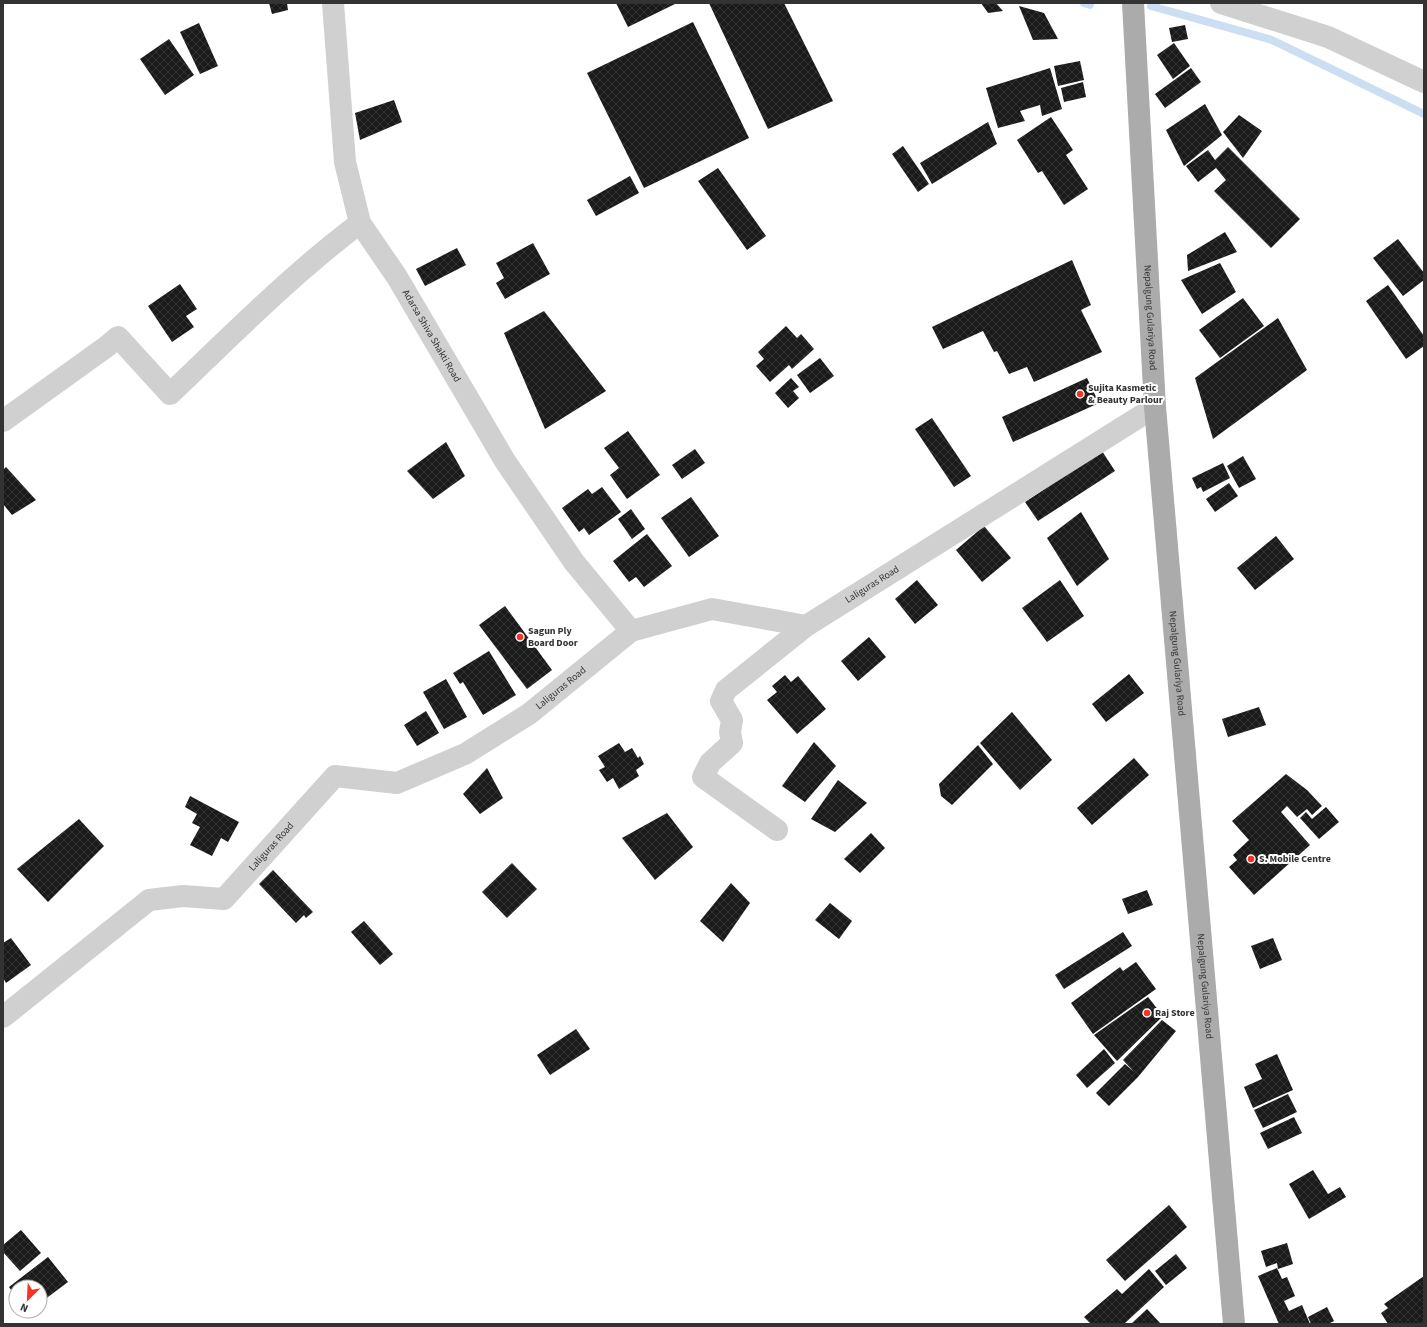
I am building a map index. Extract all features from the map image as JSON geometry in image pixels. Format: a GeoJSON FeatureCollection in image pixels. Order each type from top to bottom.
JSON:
{"type":"FeatureCollection","features":[{"type":"Feature","properties":{"kind":"main road","name":"Nepalgung Gulariya Road"},"geometry":{"type":"LineString","coordinates":[[1134,3],[1155,407],[1234,1324]]}},
{"type":"Feature","properties":{"kind":"street","name":"Adarsa Shiva Shakti Road"},"geometry":{"type":"LineString","coordinates":[[333,3],[345,162],[360,223],[397,277],[505,461],[574,562],[631,630]]}},
{"type":"Feature","properties":{"kind":"street"},"geometry":{"type":"LineString","coordinates":[[1221,3],[1328,37],[1424,82]]}},
{"type":"Feature","properties":{"kind":"street"},"geometry":{"type":"LineString","coordinates":[[3,421],[118,337],[170,394],[292,279],[329,246],[360,223]]}},
{"type":"Feature","properties":{"kind":"street","name":"Laliguras Road"},"geometry":{"type":"LineString","coordinates":[[3,1017],[148,900],[183,896],[224,899],[335,776],[397,783],[465,754],[529,714],[631,630],[712,609],[806,626],[1155,407]]}},
{"type":"Feature","properties":{"kind":"street"},"geometry":{"type":"LineString","coordinates":[[777,830],[703,777],[710,763],[732,743],[730,732],[732,720],[721,701],[726,690],[806,626]]}},
{"type":"Feature","properties":{"kind":"building"},"geometry":{"type":"Polygon","coordinates":[[[269,3],[287,3],[288,10],[272,14],[269,3]]]}},
{"type":"Feature","properties":{"kind":"building"},"geometry":{"type":"Polygon","coordinates":[[[616,3],[677,3],[628,27],[616,3]]]}},
{"type":"Feature","properties":{"kind":"building"},"geometry":{"type":"Polygon","coordinates":[[[709,3],[784,3],[833,101],[768,129],[709,3]]]}},
{"type":"Feature","properties":{"kind":"building"},"geometry":{"type":"Polygon","coordinates":[[[981,3],[996,3],[1003,11],[988,13],[981,3]]]}},
{"type":"Feature","properties":{"kind":"building"},"geometry":{"type":"Polygon","coordinates":[[[1019,6],[1044,13],[1058,39],[1033,40],[1019,6]]]}},
{"type":"Feature","properties":{"kind":"building"},"geometry":{"type":"Polygon","coordinates":[[[693,22],[749,138],[644,188],[587,73],[693,22]]]}},
{"type":"Feature","properties":{"kind":"building"},"geometry":{"type":"Polygon","coordinates":[[[199,23],[218,66],[200,74],[180,32],[199,23]]]}},
{"type":"Feature","properties":{"kind":"building"},"geometry":{"type":"Polygon","coordinates":[[[1185,25],[1188,39],[1172,42],[1169,28],[1185,25]]]}},
{"type":"Feature","properties":{"kind":"building"},"geometry":{"type":"Polygon","coordinates":[[[169,39],[194,75],[165,95],[140,59],[169,39]]]}},
{"type":"Feature","properties":{"kind":"building"},"geometry":{"type":"Polygon","coordinates":[[[1174,43],[1190,66],[1173,79],[1157,55],[1174,43]]]}},
{"type":"Feature","properties":{"kind":"building"},"geometry":{"type":"Polygon","coordinates":[[[1080,61],[1084,80],[1058,86],[1054,66],[1080,61]]]}},
{"type":"Feature","properties":{"kind":"building"},"geometry":{"type":"Polygon","coordinates":[[[1050,68],[1062,109],[1042,116],[1040,105],[1020,111],[1025,121],[998,128],[986,88],[1050,68]]]}},
{"type":"Feature","properties":{"kind":"building"},"geometry":{"type":"Polygon","coordinates":[[[1191,68],[1201,82],[1165,108],[1155,94],[1191,68]]]}},
{"type":"Feature","properties":{"kind":"building"},"geometry":{"type":"Polygon","coordinates":[[[1083,82],[1086,97],[1064,102],[1061,88],[1083,82]]]}},
{"type":"Feature","properties":{"kind":"building"},"geometry":{"type":"Polygon","coordinates":[[[394,100],[402,122],[360,140],[355,113],[394,100]]]}},
{"type":"Feature","properties":{"kind":"building"},"geometry":{"type":"Polygon","coordinates":[[[1205,104],[1222,135],[1184,166],[1166,130],[1205,104]]]}},
{"type":"Feature","properties":{"kind":"building"},"geometry":{"type":"Polygon","coordinates":[[[1239,115],[1262,131],[1243,158],[1223,132],[1239,115]]]}},
{"type":"Feature","properties":{"kind":"building"},"geometry":{"type":"Polygon","coordinates":[[[1051,117],[1073,150],[1066,155],[1088,189],[1064,205],[1042,171],[1038,173],[1017,140],[1051,117]]]}},
{"type":"Feature","properties":{"kind":"building"},"geometry":{"type":"Polygon","coordinates":[[[988,122],[997,144],[932,184],[920,163],[988,122]]]}},
{"type":"Feature","properties":{"kind":"building"},"geometry":{"type":"Polygon","coordinates":[[[903,146],[929,184],[918,192],[892,154],[903,146]]]}},
{"type":"Feature","properties":{"kind":"building"},"geometry":{"type":"Polygon","coordinates":[[[1228,147],[1300,219],[1271,248],[1214,191],[1226,180],[1216,168],[1198,182],[1186,166],[1208,150],[1215,160],[1228,147]]]}},
{"type":"Feature","properties":{"kind":"building"},"geometry":{"type":"Polygon","coordinates":[[[718,168],[766,236],[747,250],[698,181],[718,168]]]}},
{"type":"Feature","properties":{"kind":"building"},"geometry":{"type":"Polygon","coordinates":[[[630,176],[639,193],[596,216],[587,200],[630,176]]]}},
{"type":"Feature","properties":{"kind":"building"},"geometry":{"type":"Polygon","coordinates":[[[1225,232],[1237,252],[1188,271],[1187,255],[1225,232]]]}},
{"type":"Feature","properties":{"kind":"building"},"geometry":{"type":"Polygon","coordinates":[[[1398,239],[1424,273],[1424,280],[1403,296],[1373,258],[1398,239]]]}},
{"type":"Feature","properties":{"kind":"building"},"geometry":{"type":"Polygon","coordinates":[[[533,243],[550,274],[505,299],[496,283],[504,278],[496,263],[533,243]]]}},
{"type":"Feature","properties":{"kind":"building"},"geometry":{"type":"Polygon","coordinates":[[[457,248],[466,265],[425,286],[416,269],[457,248]]]}},
{"type":"Feature","properties":{"kind":"building"},"geometry":{"type":"Polygon","coordinates":[[[1072,260],[1091,305],[1081,310],[1102,352],[1034,382],[1027,367],[1009,374],[997,351],[994,352],[983,331],[943,349],[932,327],[1072,260]]]}},
{"type":"Feature","properties":{"kind":"building"},"geometry":{"type":"Polygon","coordinates":[[[1220,263],[1236,292],[1202,314],[1181,280],[1220,263]]]}},
{"type":"Feature","properties":{"kind":"building"},"geometry":{"type":"Polygon","coordinates":[[[180,284],[197,309],[186,316],[194,327],[172,342],[148,306],[180,284]]]}},
{"type":"Feature","properties":{"kind":"building"},"geometry":{"type":"Polygon","coordinates":[[[1388,285],[1424,336],[1424,346],[1406,359],[1366,301],[1388,285]]]}},
{"type":"Feature","properties":{"kind":"building"},"geometry":{"type":"Polygon","coordinates":[[[1243,298],[1264,326],[1220,358],[1199,330],[1243,298]]]}},
{"type":"Feature","properties":{"kind":"building"},"geometry":{"type":"Polygon","coordinates":[[[544,311],[606,391],[545,429],[504,333],[544,311]]]}},
{"type":"Feature","properties":{"kind":"building"},"geometry":{"type":"Polygon","coordinates":[[[1278,318],[1307,370],[1213,439],[1195,378],[1278,318]]]}},
{"type":"Feature","properties":{"kind":"building"},"geometry":{"type":"Polygon","coordinates":[[[786,326],[797,338],[801,334],[814,349],[792,369],[789,365],[770,382],[756,366],[764,359],[758,352],[786,326]]]}},
{"type":"Feature","properties":{"kind":"building"},"geometry":{"type":"Polygon","coordinates":[[[820,358],[834,376],[810,393],[797,375],[820,358]]]}},
{"type":"Feature","properties":{"kind":"building"},"geometry":{"type":"Polygon","coordinates":[[[791,378],[799,387],[793,391],[799,398],[788,408],[775,393],[791,378]]]}},
{"type":"Feature","properties":{"kind":"building"},"geometry":{"type":"Polygon","coordinates":[[[1087,378],[1099,403],[1013,442],[1002,417],[1087,378]]]}},
{"type":"Feature","properties":{"kind":"building"},"geometry":{"type":"Polygon","coordinates":[[[932,418],[971,476],[954,487],[915,429],[932,418]]]}},
{"type":"Feature","properties":{"kind":"building"},"geometry":{"type":"Polygon","coordinates":[[[628,431],[660,475],[627,499],[610,475],[619,468],[604,448],[628,431]]]}},
{"type":"Feature","properties":{"kind":"building"},"geometry":{"type":"Polygon","coordinates":[[[446,442],[465,476],[433,499],[407,471],[446,442]]]}},
{"type":"Feature","properties":{"kind":"building"},"geometry":{"type":"Polygon","coordinates":[[[695,449],[705,463],[682,479],[672,465],[695,449]]]}},
{"type":"Feature","properties":{"kind":"building"},"geometry":{"type":"Polygon","coordinates":[[[1102,451],[1115,471],[1038,521],[1025,502],[1102,451]]]}},
{"type":"Feature","properties":{"kind":"building"},"geometry":{"type":"Polygon","coordinates":[[[1243,456],[1256,479],[1239,488],[1227,466],[1243,456]]]}},
{"type":"Feature","properties":{"kind":"building"},"geometry":{"type":"Polygon","coordinates":[[[1223,463],[1230,478],[1203,492],[1201,487],[1197,489],[1192,478],[1223,463]]]}},
{"type":"Feature","properties":{"kind":"building"},"geometry":{"type":"Polygon","coordinates":[[[6,467],[36,500],[12,515],[3,504],[3,470],[6,467]]]}},
{"type":"Feature","properties":{"kind":"building"},"geometry":{"type":"Polygon","coordinates":[[[1229,483],[1238,496],[1215,512],[1206,499],[1229,483]]]}},
{"type":"Feature","properties":{"kind":"building"},"geometry":{"type":"Polygon","coordinates":[[[602,487],[621,512],[589,535],[584,528],[579,532],[562,508],[588,489],[592,494],[602,487]]]}},
{"type":"Feature","properties":{"kind":"building"},"geometry":{"type":"Polygon","coordinates":[[[691,497],[719,536],[689,557],[661,518],[691,497]]]}},
{"type":"Feature","properties":{"kind":"building"},"geometry":{"type":"Polygon","coordinates":[[[631,509],[645,529],[632,539],[618,519],[631,509]]]}},
{"type":"Feature","properties":{"kind":"building"},"geometry":{"type":"Polygon","coordinates":[[[1081,512],[1109,559],[1077,586],[1047,538],[1081,512]]]}},
{"type":"Feature","properties":{"kind":"building"},"geometry":{"type":"Polygon","coordinates":[[[984,526],[1011,558],[982,582],[956,550],[984,526]]]}},
{"type":"Feature","properties":{"kind":"building"},"geometry":{"type":"Polygon","coordinates":[[[647,534],[672,566],[644,587],[636,577],[629,582],[613,561],[647,534]]]}},
{"type":"Feature","properties":{"kind":"building"},"geometry":{"type":"Polygon","coordinates":[[[1276,536],[1294,559],[1255,590],[1237,568],[1276,536]]]}},
{"type":"Feature","properties":{"kind":"building"},"geometry":{"type":"Polygon","coordinates":[[[917,580],[938,605],[915,624],[895,599],[917,580]]]}},
{"type":"Feature","properties":{"kind":"building"},"geometry":{"type":"Polygon","coordinates":[[[1060,580],[1084,616],[1047,642],[1022,608],[1060,580]]]}},
{"type":"Feature","properties":{"kind":"building"},"geometry":{"type":"Polygon","coordinates":[[[505,606],[552,670],[527,689],[479,625],[505,606]]]}},
{"type":"Feature","properties":{"kind":"building"},"geometry":{"type":"Polygon","coordinates":[[[869,637],[886,657],[858,681],[841,661],[869,637]]]}},
{"type":"Feature","properties":{"kind":"building"},"geometry":{"type":"Polygon","coordinates":[[[489,651],[516,695],[483,715],[463,682],[460,684],[453,673],[489,651]]]}},
{"type":"Feature","properties":{"kind":"building"},"geometry":{"type":"Polygon","coordinates":[[[1129,674],[1144,693],[1106,722],[1092,704],[1129,674]]]}},
{"type":"Feature","properties":{"kind":"building"},"geometry":{"type":"Polygon","coordinates":[[[785,675],[791,682],[798,676],[826,709],[797,734],[767,700],[777,692],[772,686],[785,675]]]}},
{"type":"Feature","properties":{"kind":"building"},"geometry":{"type":"Polygon","coordinates":[[[446,679],[467,717],[444,729],[423,692],[446,679]]]}},
{"type":"Feature","properties":{"kind":"building"},"geometry":{"type":"Polygon","coordinates":[[[1259,707],[1266,725],[1228,737],[1222,719],[1259,707]]]}},
{"type":"Feature","properties":{"kind":"building"},"geometry":{"type":"Polygon","coordinates":[[[426,711],[439,733],[417,746],[404,725],[426,711]]]}},
{"type":"Feature","properties":{"kind":"building"},"geometry":{"type":"Polygon","coordinates":[[[1012,712],[1052,760],[1020,790],[980,743],[1012,712]]]}},
{"type":"Feature","properties":{"kind":"building"},"geometry":{"type":"Polygon","coordinates":[[[814,742],[836,766],[805,802],[782,786],[814,742]]]}},
{"type":"Feature","properties":{"kind":"building"},"geometry":{"type":"Polygon","coordinates":[[[619,743],[625,752],[632,748],[638,758],[640,756],[644,764],[636,770],[639,776],[619,789],[613,778],[607,782],[599,770],[605,767],[598,756],[619,743]]]}},
{"type":"Feature","properties":{"kind":"building"},"geometry":{"type":"Polygon","coordinates":[[[978,745],[993,764],[952,805],[941,796],[939,784],[978,745]]]}},
{"type":"Feature","properties":{"kind":"building"},"geometry":{"type":"Polygon","coordinates":[[[1134,758],[1149,775],[1092,825],[1077,808],[1134,758]]]}},
{"type":"Feature","properties":{"kind":"building"},"geometry":{"type":"Polygon","coordinates":[[[487,768],[503,798],[480,814],[463,794],[487,768]]]}},
{"type":"Feature","properties":{"kind":"building"},"geometry":{"type":"Polygon","coordinates":[[[1286,774],[1307,790],[1322,806],[1312,815],[1307,809],[1297,817],[1287,806],[1281,812],[1310,845],[1254,895],[1229,867],[1237,860],[1233,855],[1249,840],[1232,821],[1286,774]]]}},
{"type":"Feature","properties":{"kind":"building"},"geometry":{"type":"Polygon","coordinates":[[[838,780],[867,803],[835,832],[811,819],[838,780]]]}},
{"type":"Feature","properties":{"kind":"building"},"geometry":{"type":"Polygon","coordinates":[[[190,796],[239,822],[228,842],[221,838],[212,856],[190,845],[200,827],[192,823],[197,814],[185,807],[190,796]]]}},
{"type":"Feature","properties":{"kind":"building"},"geometry":{"type":"Polygon","coordinates":[[[1326,807],[1339,822],[1319,839],[1300,818],[1306,812],[1312,819],[1326,807]]]}},
{"type":"Feature","properties":{"kind":"building"},"geometry":{"type":"Polygon","coordinates":[[[667,813],[693,847],[655,880],[622,838],[667,813]]]}},
{"type":"Feature","properties":{"kind":"building"},"geometry":{"type":"Polygon","coordinates":[[[79,819],[104,846],[48,902],[17,869],[79,819]]]}},
{"type":"Feature","properties":{"kind":"building"},"geometry":{"type":"Polygon","coordinates":[[[871,833],[885,848],[860,873],[844,859],[871,833]]]}},
{"type":"Feature","properties":{"kind":"building"},"geometry":{"type":"Polygon","coordinates":[[[512,863],[537,889],[507,918],[482,892],[512,863]]]}},
{"type":"Feature","properties":{"kind":"building"},"geometry":{"type":"Polygon","coordinates":[[[273,870],[313,912],[306,918],[304,915],[296,923],[259,884],[273,870]]]}},
{"type":"Feature","properties":{"kind":"building"},"geometry":{"type":"Polygon","coordinates":[[[731,883],[750,903],[723,942],[700,921],[731,883]]]}},
{"type":"Feature","properties":{"kind":"building"},"geometry":{"type":"Polygon","coordinates":[[[1147,890],[1153,905],[1128,914],[1122,899],[1147,890]]]}},
{"type":"Feature","properties":{"kind":"building"},"geometry":{"type":"Polygon","coordinates":[[[830,903],[852,921],[839,939],[815,920],[830,903]]]}},
{"type":"Feature","properties":{"kind":"building"},"geometry":{"type":"Polygon","coordinates":[[[364,921],[393,954],[380,965],[351,932],[364,921]]]}},
{"type":"Feature","properties":{"kind":"building"},"geometry":{"type":"Polygon","coordinates":[[[1123,932],[1132,946],[1064,989],[1055,975],[1123,932]]]}},
{"type":"Feature","properties":{"kind":"building"},"geometry":{"type":"Polygon","coordinates":[[[11,938],[31,965],[6,983],[3,978],[3,943],[11,938]]]}},
{"type":"Feature","properties":{"kind":"building"},"geometry":{"type":"Polygon","coordinates":[[[1273,938],[1282,960],[1260,969],[1251,946],[1273,938]]]}},
{"type":"Feature","properties":{"kind":"building"},"geometry":{"type":"Polygon","coordinates":[[[1136,962],[1156,989],[1093,1034],[1071,1003],[1120,967],[1123,971],[1136,962]]]}},
{"type":"Feature","properties":{"kind":"building"},"geometry":{"type":"Polygon","coordinates":[[[1148,997],[1163,1016],[1117,1061],[1094,1035],[1148,997]]]}},
{"type":"Feature","properties":{"kind":"building"},"geometry":{"type":"Polygon","coordinates":[[[1162,1020],[1176,1031],[1138,1077],[1109,1106],[1096,1093],[1125,1064],[1134,1072],[1123,1060],[1162,1020]]]}},
{"type":"Feature","properties":{"kind":"building"},"geometry":{"type":"Polygon","coordinates":[[[576,1029],[590,1049],[550,1075],[537,1055],[576,1029]]]}},
{"type":"Feature","properties":{"kind":"building"},"geometry":{"type":"Polygon","coordinates":[[[1104,1049],[1115,1063],[1087,1088],[1076,1075],[1104,1049]]]}},
{"type":"Feature","properties":{"kind":"building"},"geometry":{"type":"Polygon","coordinates":[[[1277,1054],[1293,1090],[1253,1108],[1244,1087],[1262,1079],[1255,1064],[1277,1054]]]}},
{"type":"Feature","properties":{"kind":"building"},"geometry":{"type":"Polygon","coordinates":[[[1288,1094],[1297,1112],[1263,1128],[1254,1110],[1288,1094]]]}},
{"type":"Feature","properties":{"kind":"building"},"geometry":{"type":"Polygon","coordinates":[[[1294,1117],[1302,1133],[1268,1149],[1260,1133],[1294,1117]]]}},
{"type":"Feature","properties":{"kind":"building"},"geometry":{"type":"Polygon","coordinates":[[[1313,1170],[1328,1194],[1340,1187],[1346,1197],[1309,1219],[1289,1184],[1313,1170]]]}},
{"type":"Feature","properties":{"kind":"building"},"geometry":{"type":"Polygon","coordinates":[[[1169,1205],[1187,1227],[1125,1281],[1106,1260],[1169,1205]]]}},
{"type":"Feature","properties":{"kind":"building"},"geometry":{"type":"Polygon","coordinates":[[[21,1230],[41,1253],[20,1271],[3,1252],[3,1245],[21,1230]]]}},
{"type":"Feature","properties":{"kind":"building"},"geometry":{"type":"Polygon","coordinates":[[[1287,1243],[1293,1264],[1278,1269],[1277,1263],[1266,1267],[1261,1251],[1287,1243]]]}},
{"type":"Feature","properties":{"kind":"building"},"geometry":{"type":"Polygon","coordinates":[[[1176,1254],[1187,1268],[1166,1285],[1155,1271],[1176,1254]]]}},
{"type":"Feature","properties":{"kind":"building"},"geometry":{"type":"Polygon","coordinates":[[[48,1257],[68,1282],[48,1297],[48,1279],[19,1279],[48,1257]]]}},
{"type":"Feature","properties":{"kind":"building"},"geometry":{"type":"Polygon","coordinates":[[[1277,1268],[1282,1279],[1287,1277],[1295,1296],[1284,1301],[1289,1311],[1302,1305],[1310,1324],[1279,1324],[1258,1276],[1277,1268]]]}},
{"type":"Feature","properties":{"kind":"building"},"geometry":{"type":"Polygon","coordinates":[[[1149,1269],[1164,1287],[1124,1324],[1091,1324],[1084,1317],[1117,1289],[1122,1294],[1149,1269]]]}},
{"type":"Feature","properties":{"kind":"building"},"geometry":{"type":"Polygon","coordinates":[[[1424,1276],[1424,1324],[1388,1324],[1381,1313],[1388,1308],[1384,1304],[1424,1276]]]}},
{"type":"Feature","properties":{"kind":"building"},"geometry":{"type":"Polygon","coordinates":[[[1327,1307],[1334,1321],[1328,1324],[1311,1324],[1308,1317],[1327,1307]]]}},
{"type":"Feature","properties":{"kind":"building"},"geometry":{"type":"Polygon","coordinates":[[[1147,1309],[1161,1324],[1131,1324],[1147,1309]]]}},
{"type":"Feature","properties":{"kind":"waterway"},"geometry":{"type":"LineString","coordinates":[[1084,3],[1090,5]]}},
{"type":"Feature","properties":{"kind":"waterway"},"geometry":{"type":"LineString","coordinates":[[1151,6],[1272,40],[1424,114]]}},
{"type":"Feature","properties":{"kind":"place","name":"Sujita Kasmetic & Beauty Parlour"},"geometry":{"type":"Point","coordinates":[1080,394]}},
{"type":"Feature","properties":{"kind":"place","name":"Sagun Ply Board Door"},"geometry":{"type":"Point","coordinates":[520,637]}},
{"type":"Feature","properties":{"kind":"place","name":"S. Mobile Centre"},"geometry":{"type":"Point","coordinates":[1251,859]}},
{"type":"Feature","properties":{"kind":"place","name":"Raj Store"},"geometry":{"type":"Point","coordinates":[1147,1013]}}]}
